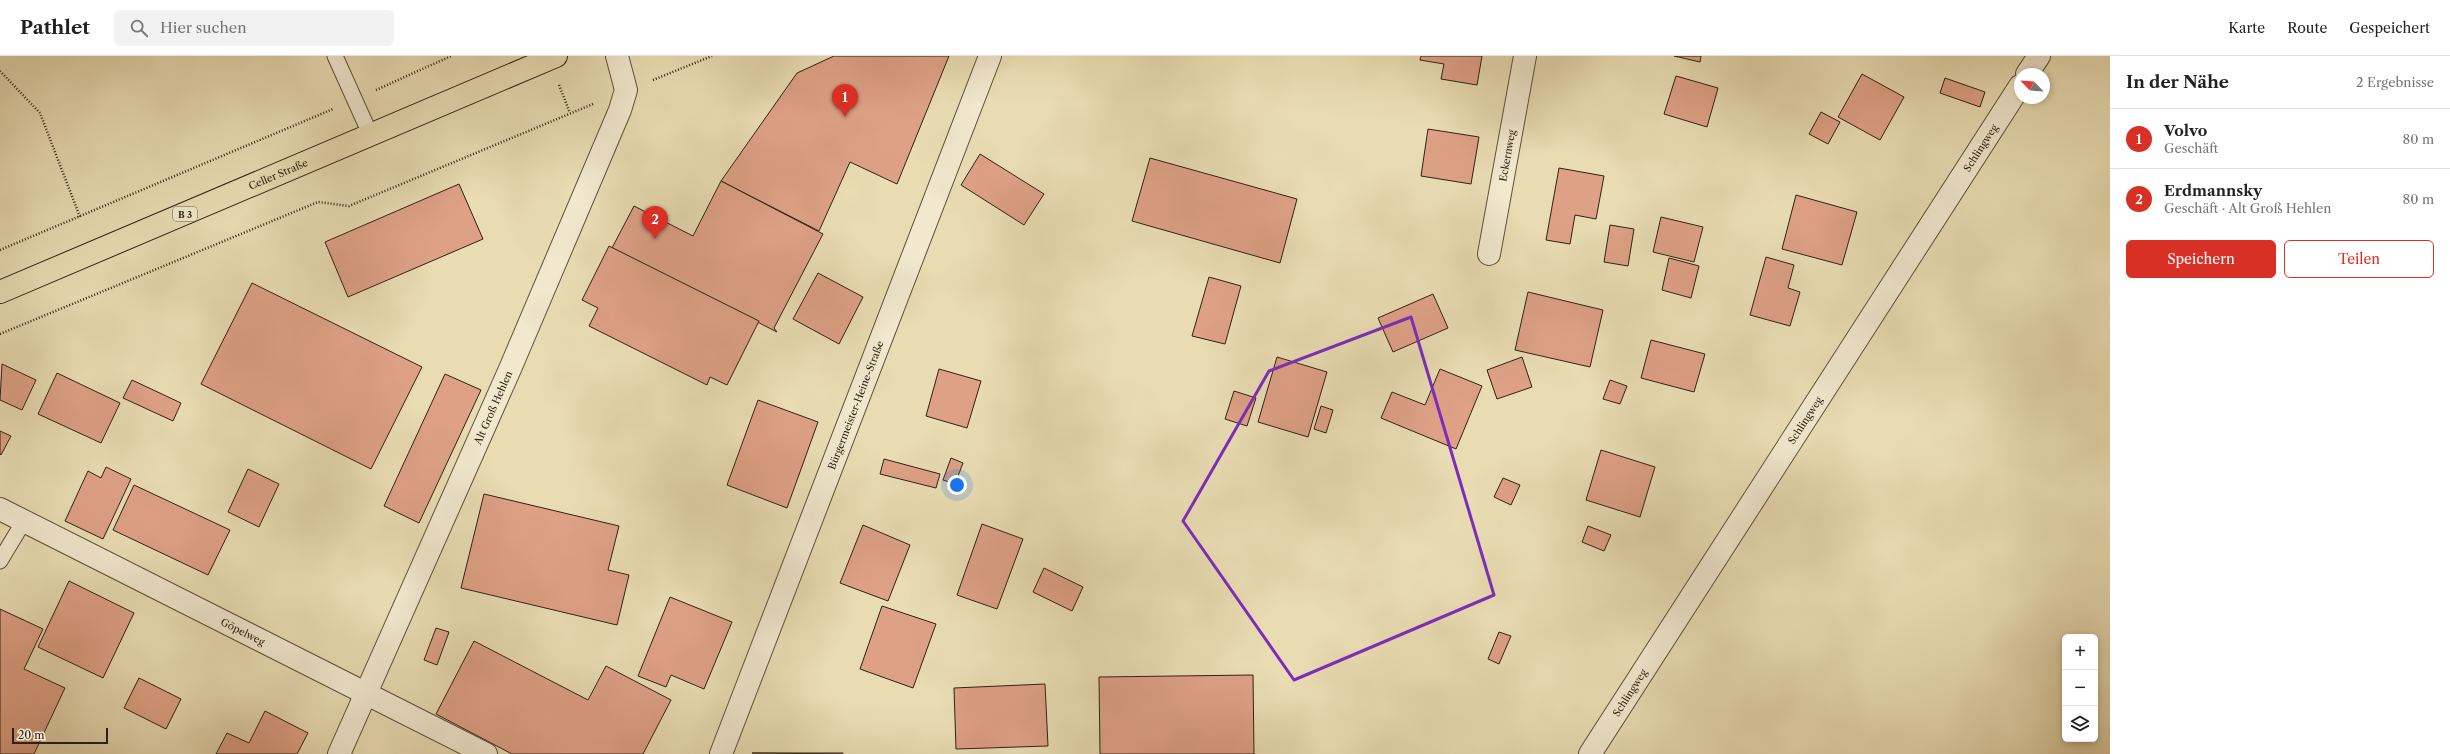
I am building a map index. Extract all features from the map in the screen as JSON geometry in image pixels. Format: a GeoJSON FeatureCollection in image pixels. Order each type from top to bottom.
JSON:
{"type":"FeatureCollection","features":[{"type":"Feature","properties":{"kind":"main road","name":"Celler Straße"},"geometry":{"type":"LineString","coordinates":[[0,292],[371,136],[556,56]]}},
{"type":"Feature","properties":{"kind":"street","name":"Alt Groß Hehlen"},"geometry":{"type":"LineString","coordinates":[[339,754],[510,369],[620,110],[626,90],[617,56]]}},
{"type":"Feature","properties":{"kind":"street","name":"Bürgermeister-Heine-Straße"},"geometry":{"type":"LineString","coordinates":[[721,754],[990,56]]}},
{"type":"Feature","properties":{"kind":"street","name":"Eckernweg"},"geometry":{"type":"LineString","coordinates":[[1489,254],[1524,56]]}},
{"type":"Feature","properties":{"kind":"street"},"geometry":{"type":"LineString","coordinates":[[2031,68],[2039,56]]}},
{"type":"Feature","properties":{"kind":"street","name":"Schlingweg"},"geometry":{"type":"LineString","coordinates":[[1590,754],[2014,95]]}},
{"type":"Feature","properties":{"kind":"street","name":"Göpelweg"},"geometry":{"type":"LineString","coordinates":[[0,509],[486,754]]}},
{"type":"Feature","properties":{"kind":"lane"},"geometry":{"type":"LineString","coordinates":[[335,56],[356,99],[371,136]]}},
{"type":"Feature","properties":{"kind":"lane"},"geometry":{"type":"LineString","coordinates":[[0,561],[24,521]]}},
{"type":"Feature","properties":{"kind":"path"},"geometry":{"type":"LineString","coordinates":[[0,250],[356,99],[451,56]]}},
{"type":"Feature","properties":{"kind":"path"},"geometry":{"type":"LineString","coordinates":[[0,71],[40,113],[80,217]]}},
{"type":"Feature","properties":{"kind":"path"},"geometry":{"type":"LineString","coordinates":[[0,334],[261,224],[318,202],[349,206],[570,113]]}},
{"type":"Feature","properties":{"kind":"highlighted area"},"geometry":{"type":"Polygon","coordinates":[[[1411,317],[1494,595],[1294,680],[1183,521],[1269,371],[1411,317]]]}},
{"type":"Feature","properties":{"kind":"building"},"geometry":{"type":"Polygon","coordinates":[[[834,56],[949,56],[897,184],[850,162],[819,231],[721,181],[797,73],[834,56]]]}},
{"type":"Feature","properties":{"kind":"building"},"geometry":{"type":"Polygon","coordinates":[[[1421,56],[1482,56],[1477,85],[1441,79],[1444,64],[1420,60],[1421,56]]]}},
{"type":"Feature","properties":{"kind":"building"},"geometry":{"type":"Polygon","coordinates":[[[1674,56],[1701,56],[1700,62],[1674,56]]]}},
{"type":"Feature","properties":{"kind":"building"},"geometry":{"type":"Polygon","coordinates":[[[1862,74],[1904,97],[1880,140],[1838,117],[1862,74]]]}},
{"type":"Feature","properties":{"kind":"building"},"geometry":{"type":"Polygon","coordinates":[[[1676,76],[1718,88],[1707,127],[1664,114],[1676,76]]]}},
{"type":"Feature","properties":{"kind":"building"},"geometry":{"type":"Polygon","coordinates":[[[1945,78],[1985,92],[1980,107],[1940,93],[1945,78]]]}},
{"type":"Feature","properties":{"kind":"building"},"geometry":{"type":"Polygon","coordinates":[[[1821,112],[1840,122],[1828,144],[1809,134],[1821,112]]]}},
{"type":"Feature","properties":{"kind":"building"},"geometry":{"type":"Polygon","coordinates":[[[1428,129],[1479,137],[1471,184],[1421,176],[1428,129]]]}},
{"type":"Feature","properties":{"kind":"building"},"geometry":{"type":"Polygon","coordinates":[[[980,154],[1044,194],[1024,225],[961,185],[980,154]]]}},
{"type":"Feature","properties":{"kind":"building"},"geometry":{"type":"Polygon","coordinates":[[[1150,158],[1297,199],[1280,263],[1132,221],[1150,158]]]}},
{"type":"Feature","properties":{"kind":"building"},"geometry":{"type":"Polygon","coordinates":[[[1559,168],[1604,176],[1596,219],[1575,215],[1570,244],[1546,240],[1559,168]]]}},
{"type":"Feature","properties":{"kind":"building"},"geometry":{"type":"Polygon","coordinates":[[[721,181],[823,234],[774,328],[777,332],[612,248],[634,206],[693,236],[721,181]]]}},
{"type":"Feature","properties":{"kind":"building"},"geometry":{"type":"Polygon","coordinates":[[[459,184],[483,239],[348,297],[325,242],[459,184]]]}},
{"type":"Feature","properties":{"kind":"building"},"geometry":{"type":"Polygon","coordinates":[[[1796,195],[1857,212],[1842,265],[1782,249],[1796,195]]]}},
{"type":"Feature","properties":{"kind":"building"},"geometry":{"type":"Polygon","coordinates":[[[1661,217],[1703,227],[1694,262],[1653,252],[1661,217]]]}},
{"type":"Feature","properties":{"kind":"building"},"geometry":{"type":"Polygon","coordinates":[[[1610,225],[1634,229],[1628,266],[1604,262],[1610,225]]]}},
{"type":"Feature","properties":{"kind":"building"},"geometry":{"type":"Polygon","coordinates":[[[609,246],[759,321],[727,385],[710,377],[707,385],[589,326],[598,308],[582,300],[609,246]]]}},
{"type":"Feature","properties":{"kind":"building"},"geometry":{"type":"Polygon","coordinates":[[[1766,257],[1794,265],[1788,288],[1800,292],[1790,326],[1750,315],[1766,257]]]}},
{"type":"Feature","properties":{"kind":"building"},"geometry":{"type":"Polygon","coordinates":[[[1669,258],[1699,266],[1691,298],[1662,290],[1669,258]]]}},
{"type":"Feature","properties":{"kind":"building"},"geometry":{"type":"Polygon","coordinates":[[[818,273],[863,297],[839,344],[793,319],[818,273]]]}},
{"type":"Feature","properties":{"kind":"building"},"geometry":{"type":"Polygon","coordinates":[[[1209,277],[1241,286],[1225,344],[1192,336],[1209,277]]]}},
{"type":"Feature","properties":{"kind":"building"},"geometry":{"type":"Polygon","coordinates":[[[252,283],[422,367],[371,469],[201,384],[252,283]]]}},
{"type":"Feature","properties":{"kind":"building"},"geometry":{"type":"Polygon","coordinates":[[[1528,292],[1603,310],[1590,367],[1515,350],[1528,292]]]}},
{"type":"Feature","properties":{"kind":"building"},"geometry":{"type":"Polygon","coordinates":[[[1433,294],[1448,328],[1393,352],[1378,318],[1433,294]]]}},
{"type":"Feature","properties":{"kind":"building"},"geometry":{"type":"Polygon","coordinates":[[[1651,340],[1705,354],[1694,392],[1641,378],[1651,340]]]}},
{"type":"Feature","properties":{"kind":"building"},"geometry":{"type":"Polygon","coordinates":[[[1277,357],[1327,372],[1308,437],[1258,422],[1277,357]]]}},
{"type":"Feature","properties":{"kind":"building"},"geometry":{"type":"Polygon","coordinates":[[[1522,357],[1532,387],[1497,399],[1487,370],[1522,357]]]}},
{"type":"Feature","properties":{"kind":"building"},"geometry":{"type":"Polygon","coordinates":[[[2,364],[36,380],[22,410],[0,400],[2,364]]]}},
{"type":"Feature","properties":{"kind":"building"},"geometry":{"type":"Polygon","coordinates":[[[939,369],[981,381],[967,428],[926,416],[939,369]]]}},
{"type":"Feature","properties":{"kind":"building"},"geometry":{"type":"Polygon","coordinates":[[[1440,369],[1482,386],[1456,449],[1381,418],[1392,392],[1425,405],[1440,369]]]}},
{"type":"Feature","properties":{"kind":"building"},"geometry":{"type":"Polygon","coordinates":[[[57,373],[120,403],[101,443],[38,414],[57,373]]]}},
{"type":"Feature","properties":{"kind":"building"},"geometry":{"type":"Polygon","coordinates":[[[445,374],[481,390],[419,523],[384,506],[445,374]]]}},
{"type":"Feature","properties":{"kind":"building"},"geometry":{"type":"Polygon","coordinates":[[[132,380],[181,403],[173,421],[123,398],[132,380]]]}},
{"type":"Feature","properties":{"kind":"building"},"geometry":{"type":"Polygon","coordinates":[[[1610,380],[1627,386],[1620,404],[1603,399],[1610,380]]]}},
{"type":"Feature","properties":{"kind":"building"},"geometry":{"type":"Polygon","coordinates":[[[1234,391],[1256,398],[1247,426],[1225,419],[1234,391]]]}},
{"type":"Feature","properties":{"kind":"building"},"geometry":{"type":"Polygon","coordinates":[[[758,400],[818,422],[787,508],[727,485],[758,400]]]}},
{"type":"Feature","properties":{"kind":"building"},"geometry":{"type":"Polygon","coordinates":[[[1321,406],[1333,410],[1326,433],[1314,429],[1321,406]]]}},
{"type":"Feature","properties":{"kind":"building"},"geometry":{"type":"Polygon","coordinates":[[[0,431],[11,436],[1,455],[0,454],[0,431]]]}},
{"type":"Feature","properties":{"kind":"building"},"geometry":{"type":"Polygon","coordinates":[[[1601,450],[1655,467],[1640,517],[1586,500],[1601,450]]]}},
{"type":"Feature","properties":{"kind":"building"},"geometry":{"type":"Polygon","coordinates":[[[951,458],[963,463],[955,484],[943,480],[951,458]]]}},
{"type":"Feature","properties":{"kind":"building"},"geometry":{"type":"Polygon","coordinates":[[[884,459],[940,474],[936,488],[880,474],[884,459]]]}},
{"type":"Feature","properties":{"kind":"building"},"geometry":{"type":"Polygon","coordinates":[[[106,467],[131,479],[103,539],[65,521],[88,471],[101,478],[106,467]]]}},
{"type":"Feature","properties":{"kind":"building"},"geometry":{"type":"Polygon","coordinates":[[[248,469],[279,484],[259,527],[228,512],[248,469]]]}},
{"type":"Feature","properties":{"kind":"building"},"geometry":{"type":"Polygon","coordinates":[[[1503,478],[1520,485],[1511,505],[1494,497],[1503,478]]]}},
{"type":"Feature","properties":{"kind":"building"},"geometry":{"type":"Polygon","coordinates":[[[134,485],[230,530],[208,575],[113,530],[134,485]]]}},
{"type":"Feature","properties":{"kind":"building"},"geometry":{"type":"Polygon","coordinates":[[[484,494],[619,526],[608,570],[629,575],[617,625],[461,588],[484,494]]]}},
{"type":"Feature","properties":{"kind":"building"},"geometry":{"type":"Polygon","coordinates":[[[982,524],[1023,539],[997,609],[957,595],[982,524]]]}},
{"type":"Feature","properties":{"kind":"building"},"geometry":{"type":"Polygon","coordinates":[[[863,525],[910,545],[888,601],[840,583],[863,525]]]}},
{"type":"Feature","properties":{"kind":"building"},"geometry":{"type":"Polygon","coordinates":[[[1588,526],[1611,535],[1604,551],[1582,542],[1588,526]]]}},
{"type":"Feature","properties":{"kind":"building"},"geometry":{"type":"Polygon","coordinates":[[[1044,568],[1083,587],[1072,611],[1033,592],[1044,568]]]}},
{"type":"Feature","properties":{"kind":"building"},"geometry":{"type":"Polygon","coordinates":[[[69,581],[134,613],[103,678],[38,647],[69,581]]]}},
{"type":"Feature","properties":{"kind":"building"},"geometry":{"type":"Polygon","coordinates":[[[670,597],[732,622],[704,689],[671,675],[666,687],[638,676],[670,597]]]}},
{"type":"Feature","properties":{"kind":"building"},"geometry":{"type":"Polygon","coordinates":[[[882,606],[936,624],[913,688],[860,669],[882,606]]]}},
{"type":"Feature","properties":{"kind":"building"},"geometry":{"type":"Polygon","coordinates":[[[0,609],[43,629],[24,669],[65,688],[34,754],[0,754],[0,609]]]}},
{"type":"Feature","properties":{"kind":"building"},"geometry":{"type":"Polygon","coordinates":[[[436,628],[449,632],[437,665],[424,660],[436,628]]]}},
{"type":"Feature","properties":{"kind":"building"},"geometry":{"type":"Polygon","coordinates":[[[1499,632],[1511,636],[1499,664],[1488,659],[1499,632]]]}},
{"type":"Feature","properties":{"kind":"building"},"geometry":{"type":"Polygon","coordinates":[[[474,641],[588,700],[606,666],[671,700],[643,754],[512,754],[436,714],[474,641]]]}},
{"type":"Feature","properties":{"kind":"building"},"geometry":{"type":"Polygon","coordinates":[[[1253,675],[1254,754],[1100,754],[1099,677],[1253,675]]]}},
{"type":"Feature","properties":{"kind":"building"},"geometry":{"type":"Polygon","coordinates":[[[139,678],[181,699],[166,729],[124,708],[139,678]]]}},
{"type":"Feature","properties":{"kind":"building"},"geometry":{"type":"Polygon","coordinates":[[[1045,684],[1048,746],[956,749],[954,688],[1045,684]]]}},
{"type":"Feature","properties":{"kind":"building"},"geometry":{"type":"Polygon","coordinates":[[[265,711],[308,733],[297,754],[216,754],[227,733],[249,743],[265,711]]]}},
{"type":"Feature","properties":{"kind":"building"},"geometry":{"type":"Polygon","coordinates":[[[752,753],[843,753],[843,754],[752,753]]]}},
{"type":"Feature","properties":{"kind":"place","name":"Volvo"},"geometry":{"type":"Point","coordinates":[845,117]}},
{"type":"Feature","properties":{"kind":"place","name":"Erdmannsky"},"geometry":{"type":"Point","coordinates":[655,239]}}]}
